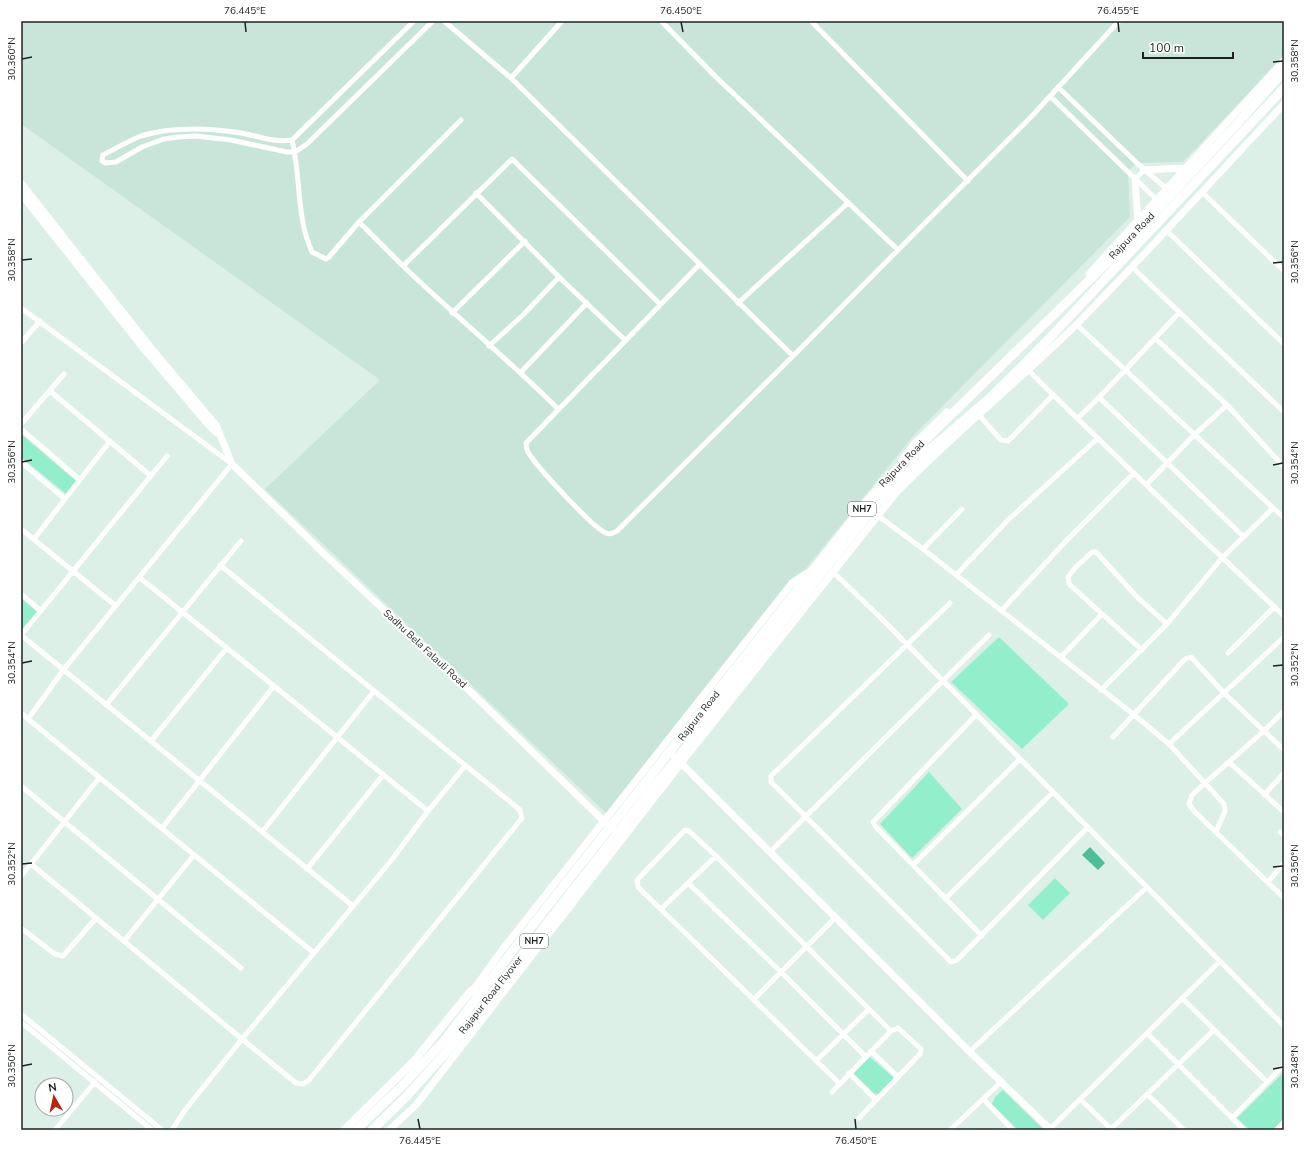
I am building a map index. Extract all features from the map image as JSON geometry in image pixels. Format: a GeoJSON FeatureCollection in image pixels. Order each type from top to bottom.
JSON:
{"type":"FeatureCollection","features":[{"type":"Feature","properties":{"kind":"highway","name":"Rajpura Road"},"geometry":{"type":"LineString","coordinates":[[486,986],[607,825],[670,752],[870,498],[894,471],[1117,252],[1237,124],[1284,71]]}},
{"type":"Feature","properties":{"kind":"highway","name":"Rajpura Road"},"geometry":{"type":"LineString","coordinates":[[617,834],[680,760],[752,662],[879,501],[991,397],[1039,350],[1284,88]]}},
{"type":"Feature","properties":{"kind":"highway","name":"Rajapur Road Flyover"},"geometry":{"type":"LineString","coordinates":[[372,1130],[406,1097],[450,1048],[617,834]]}},
{"type":"Feature","properties":{"kind":"highway","name":"Rajapur Road Flyover"},"geometry":{"type":"LineString","coordinates":[[356,1130],[401,1087],[444,1041],[486,986]]}},
{"type":"Feature","properties":{"kind":"main road"},"geometry":{"type":"LineString","coordinates":[[344,1130],[414,1061],[474,988],[486,986]]}},
{"type":"Feature","properties":{"kind":"street"},"geometry":{"type":"LineString","coordinates":[[414,21],[301,129],[292,140],[273,141],[216,130],[170,130],[141,136],[103,155],[102,158],[105,164],[116,162],[159,141],[178,137],[196,136],[232,140],[277,151],[295,152],[307,144],[433,21]]}},
{"type":"Feature","properties":{"kind":"street"},"geometry":{"type":"LineString","coordinates":[[444,21],[511,78],[793,356]]}},
{"type":"Feature","properties":{"kind":"street"},"geometry":{"type":"LineString","coordinates":[[511,78],[562,21]]}},
{"type":"Feature","properties":{"kind":"street"},"geometry":{"type":"LineString","coordinates":[[661,21],[716,76],[898,250]]}},
{"type":"Feature","properties":{"kind":"street"},"geometry":{"type":"LineString","coordinates":[[811,21],[968,181]]}},
{"type":"Feature","properties":{"kind":"street"},"geometry":{"type":"LineString","coordinates":[[699,264],[528,440],[528,452],[543,472],[604,533],[613,533],[793,356],[968,181],[1050,96],[1119,21]]}},
{"type":"Feature","properties":{"kind":"street"},"geometry":{"type":"LineString","coordinates":[[894,471],[915,443],[1018,346],[1158,201],[1185,168],[1284,60]]}},
{"type":"Feature","properties":{"kind":"street"},"geometry":{"type":"LineString","coordinates":[[1058,87],[1144,170],[1168,189]]}},
{"type":"Feature","properties":{"kind":"street"},"geometry":{"type":"LineString","coordinates":[[1050,96],[1158,201]]}},
{"type":"Feature","properties":{"kind":"street"},"geometry":{"type":"LineString","coordinates":[[389,1130],[416,1105],[680,760],[877,515],[931,452],[979,414],[1076,324],[1167,232],[1175,218],[1186,205],[1202,192],[1284,104]]}},
{"type":"Feature","properties":{"kind":"street"},"geometry":{"type":"LineString","coordinates":[[292,140],[306,233],[312,252],[326,259],[359,222],[461,120]]}},
{"type":"Feature","properties":{"kind":"street"},"geometry":{"type":"LineString","coordinates":[[403,266],[512,159],[660,304]]}},
{"type":"Feature","properties":{"kind":"street"},"geometry":{"type":"LineString","coordinates":[[1138,222],[1135,179],[1144,170],[1185,168]]}},
{"type":"Feature","properties":{"kind":"street"},"geometry":{"type":"LineString","coordinates":[[21,183],[212,429],[219,434],[232,464]]}},
{"type":"Feature","properties":{"kind":"street"},"geometry":{"type":"LineString","coordinates":[[1202,192],[1284,271]]}},
{"type":"Feature","properties":{"kind":"street"},"geometry":{"type":"LineString","coordinates":[[476,193],[559,277],[625,340]]}},
{"type":"Feature","properties":{"kind":"street"},"geometry":{"type":"LineString","coordinates":[[21,194],[181,388]]}},
{"type":"Feature","properties":{"kind":"street"},"geometry":{"type":"LineString","coordinates":[[738,303],[848,203]]}},
{"type":"Feature","properties":{"kind":"street"},"geometry":{"type":"LineString","coordinates":[[359,222],[452,313],[489,346],[522,372],[558,409]]}},
{"type":"Feature","properties":{"kind":"street"},"geometry":{"type":"LineString","coordinates":[[1167,232],[1284,344]]}},
{"type":"Feature","properties":{"kind":"street"},"geometry":{"type":"LineString","coordinates":[[452,313],[525,241]]}},
{"type":"Feature","properties":{"kind":"street"},"geometry":{"type":"LineString","coordinates":[[1132,268],[1284,412]]}},
{"type":"Feature","properties":{"kind":"street"},"geometry":{"type":"LineString","coordinates":[[489,346],[524,314],[559,277]]}},
{"type":"Feature","properties":{"kind":"street"},"geometry":{"type":"LineString","coordinates":[[522,372],[587,303]]}},
{"type":"Feature","properties":{"kind":"street"},"geometry":{"type":"LineString","coordinates":[[21,308],[232,464]]}},
{"type":"Feature","properties":{"kind":"street"},"geometry":{"type":"LineString","coordinates":[[1078,418],[1100,398],[1125,369],[1179,313]]}},
{"type":"Feature","properties":{"kind":"street"},"geometry":{"type":"LineString","coordinates":[[21,343],[40,321]]}},
{"type":"Feature","properties":{"kind":"street"},"geometry":{"type":"LineString","coordinates":[[1076,324],[1272,509],[1284,518]]}},
{"type":"Feature","properties":{"kind":"street"},"geometry":{"type":"LineString","coordinates":[[1155,338],[1227,405],[1284,467]]}},
{"type":"Feature","properties":{"kind":"street"},"geometry":{"type":"LineString","coordinates":[[1028,370],[1078,418],[1097,439],[1147,484],[1222,558],[1284,616]]}},
{"type":"Feature","properties":{"kind":"street"},"geometry":{"type":"LineString","coordinates":[[21,424],[64,374]]}},
{"type":"Feature","properties":{"kind":"street"},"geometry":{"type":"LineString","coordinates":[[50,391],[151,476]]}},
{"type":"Feature","properties":{"kind":"street"},"geometry":{"type":"LineString","coordinates":[[979,414],[1001,440],[1008,441],[1053,395]]}},
{"type":"Feature","properties":{"kind":"street"},"geometry":{"type":"LineString","coordinates":[[1100,398],[1244,537]]}},
{"type":"Feature","properties":{"kind":"street"},"geometry":{"type":"LineString","coordinates":[[1147,484],[1194,435],[1227,405]]}},
{"type":"Feature","properties":{"kind":"street"},"geometry":{"type":"LineString","coordinates":[[21,429],[80,480]]}},
{"type":"Feature","properties":{"kind":"street"},"geometry":{"type":"LineString","coordinates":[[956,575],[1008,520],[1097,439]]}},
{"type":"Feature","properties":{"kind":"street"},"geometry":{"type":"LineString","coordinates":[[34,539],[110,442]]}},
{"type":"Feature","properties":{"kind":"street"},"geometry":{"type":"LineString","coordinates":[[167,456],[74,572],[21,635],[353,906]]}},
{"type":"Feature","properties":{"kind":"street"},"geometry":{"type":"LineString","coordinates":[[21,462],[65,499]]}},
{"type":"Feature","properties":{"kind":"street"},"geometry":{"type":"LineString","coordinates":[[28,718],[64,669],[232,464]]}},
{"type":"Feature","properties":{"kind":"street","name":"Sadhu Bela Falauli Road"},"geometry":{"type":"LineString","coordinates":[[232,464],[314,545],[447,669],[617,834]]}},
{"type":"Feature","properties":{"kind":"street"},"geometry":{"type":"LineString","coordinates":[[1001,611],[1066,541],[1134,473]]}},
{"type":"Feature","properties":{"kind":"street"},"geometry":{"type":"LineString","coordinates":[[923,549],[962,509]]}},
{"type":"Feature","properties":{"kind":"street"},"geometry":{"type":"LineString","coordinates":[[1101,690],[1167,624],[1222,558],[1272,509]]}},
{"type":"Feature","properties":{"kind":"street"},"geometry":{"type":"LineString","coordinates":[[877,515],[1061,657],[1169,744],[1225,806],[1225,811],[1216,832]]}},
{"type":"Feature","properties":{"kind":"street"},"geometry":{"type":"LineString","coordinates":[[21,529],[116,606]]}},
{"type":"Feature","properties":{"kind":"street"},"geometry":{"type":"LineString","coordinates":[[106,704],[241,541]]}},
{"type":"Feature","properties":{"kind":"street"},"geometry":{"type":"LineString","coordinates":[[1142,650],[1069,584],[1068,580],[1075,568],[1092,552],[1100,555],[1137,597],[1167,624]]}},
{"type":"Feature","properties":{"kind":"street"},"geometry":{"type":"LineString","coordinates":[[31,864],[296,1083],[303,1084],[309,1080],[522,818],[520,810],[220,565]]}},
{"type":"Feature","properties":{"kind":"street"},"geometry":{"type":"LineString","coordinates":[[474,988],[502,950],[607,825],[792,583],[802,576],[814,571]]}},
{"type":"Feature","properties":{"kind":"street"},"geometry":{"type":"LineString","coordinates":[[832,571],[908,645],[976,716],[1088,827],[1284,1026]]}},
{"type":"Feature","properties":{"kind":"street"},"geometry":{"type":"LineString","coordinates":[[140,578],[428,811]]}},
{"type":"Feature","properties":{"kind":"street"},"geometry":{"type":"LineString","coordinates":[[21,594],[41,611]]}},
{"type":"Feature","properties":{"kind":"street"},"geometry":{"type":"LineString","coordinates":[[950,603],[770,778],[772,783],[951,962],[957,960],[982,936],[1088,827]]}},
{"type":"Feature","properties":{"kind":"street"},"geometry":{"type":"LineString","coordinates":[[1228,653],[1274,607]]}},
{"type":"Feature","properties":{"kind":"street"},"geometry":{"type":"LineString","coordinates":[[1061,657],[1102,614]]}},
{"type":"Feature","properties":{"kind":"street"},"geometry":{"type":"LineString","coordinates":[[771,851],[944,682],[989,635]]}},
{"type":"Feature","properties":{"kind":"street"},"geometry":{"type":"LineString","coordinates":[[1169,744],[1284,637]]}},
{"type":"Feature","properties":{"kind":"street"},"geometry":{"type":"LineString","coordinates":[[150,741],[226,649]]}},
{"type":"Feature","properties":{"kind":"street"},"geometry":{"type":"LineString","coordinates":[[1113,738],[1133,714],[1189,657],[1195,660],[1224,693],[1265,730],[1284,750]]}},
{"type":"Feature","properties":{"kind":"street"},"geometry":{"type":"LineString","coordinates":[[162,828],[198,780],[274,686]]}},
{"type":"Feature","properties":{"kind":"street"},"geometry":{"type":"LineString","coordinates":[[262,832],[374,691]]}},
{"type":"Feature","properties":{"kind":"street"},"geometry":{"type":"LineString","coordinates":[[1284,711],[1265,730],[1192,795],[1189,804],[1194,811],[1284,898]]}},
{"type":"Feature","properties":{"kind":"street"},"geometry":{"type":"LineString","coordinates":[[21,713],[314,953]]}},
{"type":"Feature","properties":{"kind":"street"},"geometry":{"type":"LineString","coordinates":[[976,716],[874,820],[875,826],[982,936]]}},
{"type":"Feature","properties":{"kind":"street"},"geometry":{"type":"LineString","coordinates":[[670,752],[680,760],[771,851],[969,1052],[1051,1129],[1220,961]]}},
{"type":"Feature","properties":{"kind":"street"},"geometry":{"type":"LineString","coordinates":[[913,865],[1020,759]]}},
{"type":"Feature","properties":{"kind":"street"},"geometry":{"type":"LineString","coordinates":[[1229,762],[1284,812]]}},
{"type":"Feature","properties":{"kind":"street"},"geometry":{"type":"LineString","coordinates":[[172,1130],[185,1110],[242,1039],[353,906],[465,766]]}},
{"type":"Feature","properties":{"kind":"street"},"geometry":{"type":"LineString","coordinates":[[1264,795],[1284,773]]}},
{"type":"Feature","properties":{"kind":"street"},"geometry":{"type":"LineString","coordinates":[[307,869],[383,775]]}},
{"type":"Feature","properties":{"kind":"street"},"geometry":{"type":"LineString","coordinates":[[21,876],[99,778]]}},
{"type":"Feature","properties":{"kind":"street"},"geometry":{"type":"LineString","coordinates":[[21,787],[241,968]]}},
{"type":"Feature","properties":{"kind":"street"},"geometry":{"type":"LineString","coordinates":[[945,899],[1053,792]]}},
{"type":"Feature","properties":{"kind":"street"},"geometry":{"type":"LineString","coordinates":[[839,1083],[640,889],[636,882],[683,832],[689,831],[716,856],[891,1031]]}},
{"type":"Feature","properties":{"kind":"street"},"geometry":{"type":"LineString","coordinates":[[124,941],[194,855]]}},
{"type":"Feature","properties":{"kind":"street"},"geometry":{"type":"LineString","coordinates":[[661,909],[716,856]]}},
{"type":"Feature","properties":{"kind":"street"},"geometry":{"type":"LineString","coordinates":[[1268,882],[1284,863]]}},
{"type":"Feature","properties":{"kind":"street"},"geometry":{"type":"LineString","coordinates":[[688,883],[781,972],[865,1056]]}},
{"type":"Feature","properties":{"kind":"street"},"geometry":{"type":"LineString","coordinates":[[969,1052],[1147,887]]}},
{"type":"Feature","properties":{"kind":"street"},"geometry":{"type":"LineString","coordinates":[[754,999],[836,917]]}},
{"type":"Feature","properties":{"kind":"street"},"geometry":{"type":"LineString","coordinates":[[21,928],[55,954],[62,956],[96,918]]}},
{"type":"Feature","properties":{"kind":"street"},"geometry":{"type":"LineString","coordinates":[[1182,998],[1267,1082]]}},
{"type":"Feature","properties":{"kind":"street"},"geometry":{"type":"LineString","coordinates":[[816,1061],[870,1009]]}},
{"type":"Feature","properties":{"kind":"street"},"geometry":{"type":"LineString","coordinates":[[21,1014],[162,1130]]}},
{"type":"Feature","properties":{"kind":"street"},"geometry":{"type":"LineString","coordinates":[[21,1022],[152,1130]]}},
{"type":"Feature","properties":{"kind":"street"},"geometry":{"type":"LineString","coordinates":[[832,1092],[865,1056],[891,1031],[898,1028],[921,1049],[920,1054],[859,1118]]}},
{"type":"Feature","properties":{"kind":"street"},"geometry":{"type":"LineString","coordinates":[[1080,1099],[1111,1129],[1214,1030]]}},
{"type":"Feature","properties":{"kind":"street"},"geometry":{"type":"LineString","coordinates":[[1147,1033],[1244,1130]]}},
{"type":"Feature","properties":{"kind":"street"},"geometry":{"type":"LineString","coordinates":[[871,1051],[898,1077]]}},
{"type":"Feature","properties":{"kind":"street"},"geometry":{"type":"LineString","coordinates":[[1232,1118],[1284,1065]]}},
{"type":"Feature","properties":{"kind":"street"},"geometry":{"type":"LineString","coordinates":[[849,1073],[876,1100]]}},
{"type":"Feature","properties":{"kind":"street"},"geometry":{"type":"LineString","coordinates":[[55,1130],[98,1078]]}},
{"type":"Feature","properties":{"kind":"street"},"geometry":{"type":"LineString","coordinates":[[950,1130],[1001,1082]]}},
{"type":"Feature","properties":{"kind":"street"},"geometry":{"type":"LineString","coordinates":[[1147,1094],[1184,1130]]}},
{"type":"Feature","properties":{"kind":"street"},"geometry":{"type":"LineString","coordinates":[[984,1099],[1013,1130]]}},
{"type":"Feature","properties":{"kind":"street"},"geometry":{"type":"LineString","coordinates":[[1276,1130],[1284,1122]]}},
{"type":"Feature","properties":{"kind":"shaded area"},"geometry":{"type":"Polygon","coordinates":[[[21,21],[1284,21],[1284,56],[1183,162],[1137,163],[1128,171],[1130,217],[914,435],[607,814],[265,489],[380,380],[21,124],[21,21]]]}},
{"type":"Feature","properties":{"kind":"shaded area"},"geometry":{"type":"Polygon","coordinates":[[[21,434],[76,481],[66,494],[21,457],[21,434]]]}},
{"type":"Feature","properties":{"kind":"shaded area"},"geometry":{"type":"Polygon","coordinates":[[[21,598],[37,612],[21,630],[21,598]]]}},
{"type":"Feature","properties":{"kind":"shaded area"},"geometry":{"type":"Polygon","coordinates":[[[999,637],[1069,704],[1022,749],[951,682],[999,637]]]}},
{"type":"Feature","properties":{"kind":"shaded area"},"geometry":{"type":"Polygon","coordinates":[[[929,772],[962,809],[912,858],[880,824],[929,772]]]}},
{"type":"Feature","properties":{"kind":"shaded area"},"geometry":{"type":"Polygon","coordinates":[[[1090,847],[1105,863],[1098,870],[1082,855],[1090,847]]]}},
{"type":"Feature","properties":{"kind":"shaded area"},"geometry":{"type":"Polygon","coordinates":[[[1055,878],[1070,893],[1043,920],[1028,905],[1055,878]]]}},
{"type":"Feature","properties":{"kind":"shaded area"},"geometry":{"type":"Polygon","coordinates":[[[870,1057],[894,1078],[878,1094],[875,1094],[853,1073],[870,1057]]]}},
{"type":"Feature","properties":{"kind":"shaded area"},"geometry":{"type":"Polygon","coordinates":[[[1284,1072],[1284,1130],[1250,1130],[1237,1118],[1284,1072]]]}},
{"type":"Feature","properties":{"kind":"shaded area"},"geometry":{"type":"Polygon","coordinates":[[[1003,1090],[1044,1130],[1018,1130],[992,1104],[995,1097],[1003,1090]]]}}]}
